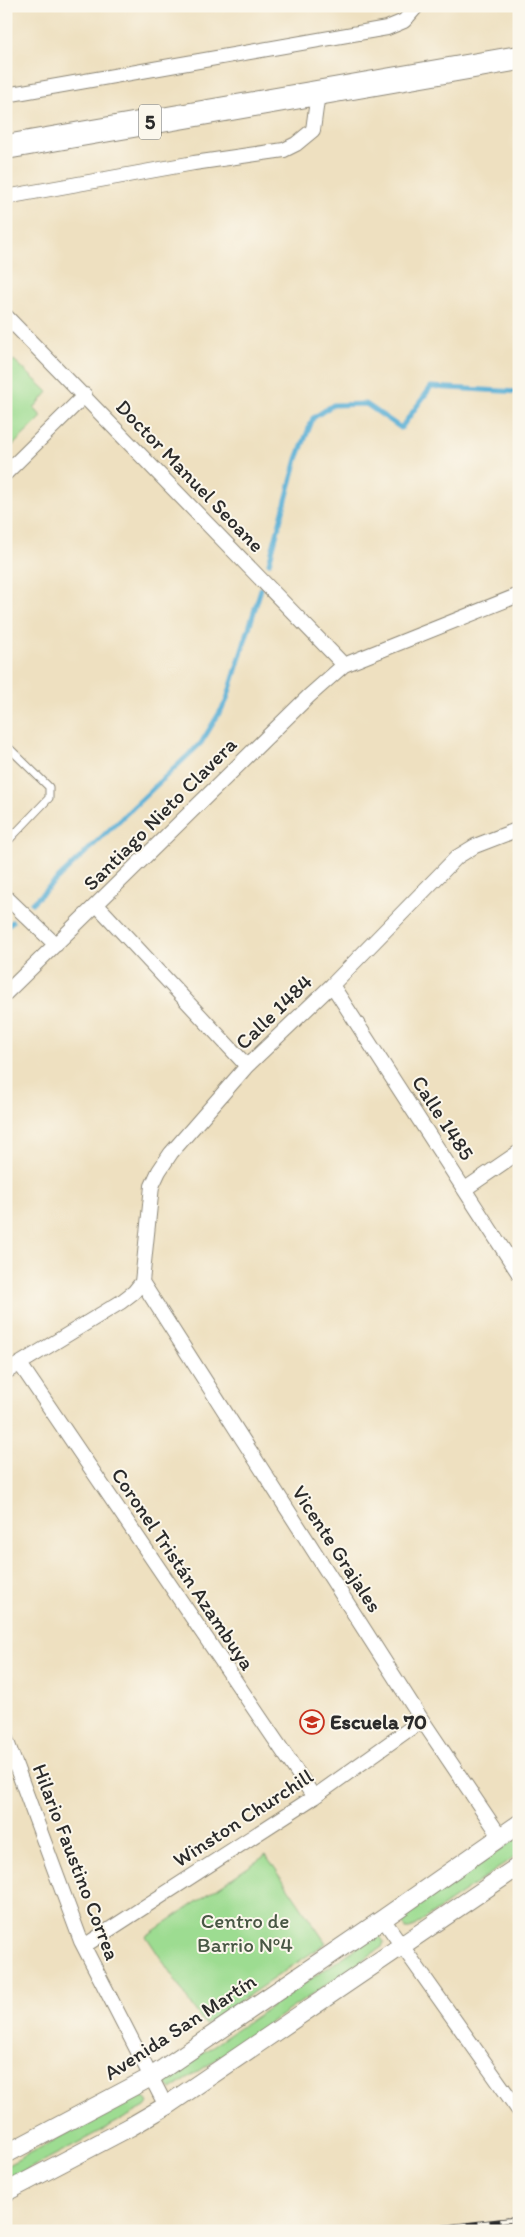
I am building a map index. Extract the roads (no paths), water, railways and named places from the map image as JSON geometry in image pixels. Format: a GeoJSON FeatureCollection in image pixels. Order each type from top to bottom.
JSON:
{"type":"FeatureCollection","features":[{"type":"Feature","properties":{"kind":"highway","name":"5"},"geometry":{"type":"LineString","coordinates":[[6,147],[519,58]]}},
{"type":"Feature","properties":{"kind":"street"},"geometry":{"type":"LineString","coordinates":[[6,95],[387,28],[404,20],[417,6]]}},
{"type":"Feature","properties":{"kind":"street"},"geometry":{"type":"LineString","coordinates":[[6,197],[194,163],[284,150],[296,144],[313,130],[318,93]]}},
{"type":"Feature","properties":{"kind":"street","name":"Doctor Manuel Seoane"},"geometry":{"type":"LineString","coordinates":[[6,316],[85,395],[344,665]]}},
{"type":"Feature","properties":{"kind":"street"},"geometry":{"type":"LineString","coordinates":[[6,473],[85,395]]}},
{"type":"Feature","properties":{"kind":"street","name":"Santiago Nieto Clavera"},"geometry":{"type":"LineString","coordinates":[[6,993],[309,696],[344,665],[519,595]]}},
{"type":"Feature","properties":{"kind":"street","name":"Calle 1484"},"geometry":{"type":"LineString","coordinates":[[142,1282],[152,1186],[171,1153],[247,1066],[332,985],[457,857],[475,846],[519,829]]}},
{"type":"Feature","properties":{"kind":"street"},"geometry":{"type":"LineString","coordinates":[[6,897],[56,945]]}},
{"type":"Feature","properties":{"kind":"street"},"geometry":{"type":"LineString","coordinates":[[97,905],[247,1066]]}},
{"type":"Feature","properties":{"kind":"street","name":"Calle 1485"},"geometry":{"type":"LineString","coordinates":[[332,985],[519,1274]]}},
{"type":"Feature","properties":{"kind":"street"},"geometry":{"type":"LineString","coordinates":[[465,1189],[519,1152]]}},
{"type":"Feature","properties":{"kind":"street"},"geometry":{"type":"LineString","coordinates":[[6,1372],[121,1302],[134,1292],[142,1282]]}},
{"type":"Feature","properties":{"kind":"street","name":"Vicente Grajales"},"geometry":{"type":"LineString","coordinates":[[142,1282],[422,1720],[500,1836]]}},
{"type":"Feature","properties":{"kind":"street","name":"Coronel Tristán Azambuya"},"geometry":{"type":"LineString","coordinates":[[20,1364],[314,1797]]}},
{"type":"Feature","properties":{"kind":"street","name":"Winston Churchill"},"geometry":{"type":"LineString","coordinates":[[84,1946],[314,1797],[422,1720]]}},
{"type":"Feature","properties":{"kind":"street","name":"Hilario Faustino Correa"},"geometry":{"type":"LineString","coordinates":[[6,1739],[84,1946],[166,2106]]}},
{"type":"Feature","properties":{"kind":"street","name":"Avenida San Martín"},"geometry":{"type":"LineString","coordinates":[[6,2154],[151,2077],[519,1824]]}},
{"type":"Feature","properties":{"kind":"street"},"geometry":{"type":"LineString","coordinates":[[6,2192],[166,2106],[519,1866]]}},
{"type":"Feature","properties":{"kind":"street"},"geometry":{"type":"LineString","coordinates":[[383,1919],[519,2111]]}},
{"type":"Feature","properties":{"kind":"lane"},"geometry":{"type":"LineString","coordinates":[[6,843],[50,798],[49,787],[7,747]]}},
{"type":"Feature","properties":{"kind":"waterway"},"geometry":{"type":"LineString","coordinates":[[269,563],[297,459],[313,418],[333,405],[366,404],[401,428],[431,387],[519,392]]}},
{"type":"Feature","properties":{"kind":"waterway"},"geometry":{"type":"LineString","coordinates":[[32,903],[201,743],[226,702],[261,589]]}},
{"type":"Feature","properties":{"kind":"waterway"},"geometry":{"type":"LineString","coordinates":[[6,926],[12,922]]}},
{"type":"Feature","properties":{"kind":"railway"},"geometry":{"type":"LineString","coordinates":[[413,2231],[519,2219]]}},
{"type":"Feature","properties":{"kind":"place","name":"Escuela 70"},"geometry":{"type":"Point","coordinates":[312,1722]}},
{"type":"Feature","properties":{"kind":"park label","name":"Centro de Barrio Nº4"},"geometry":{"type":"Point","coordinates":[245,1933]}}]}
